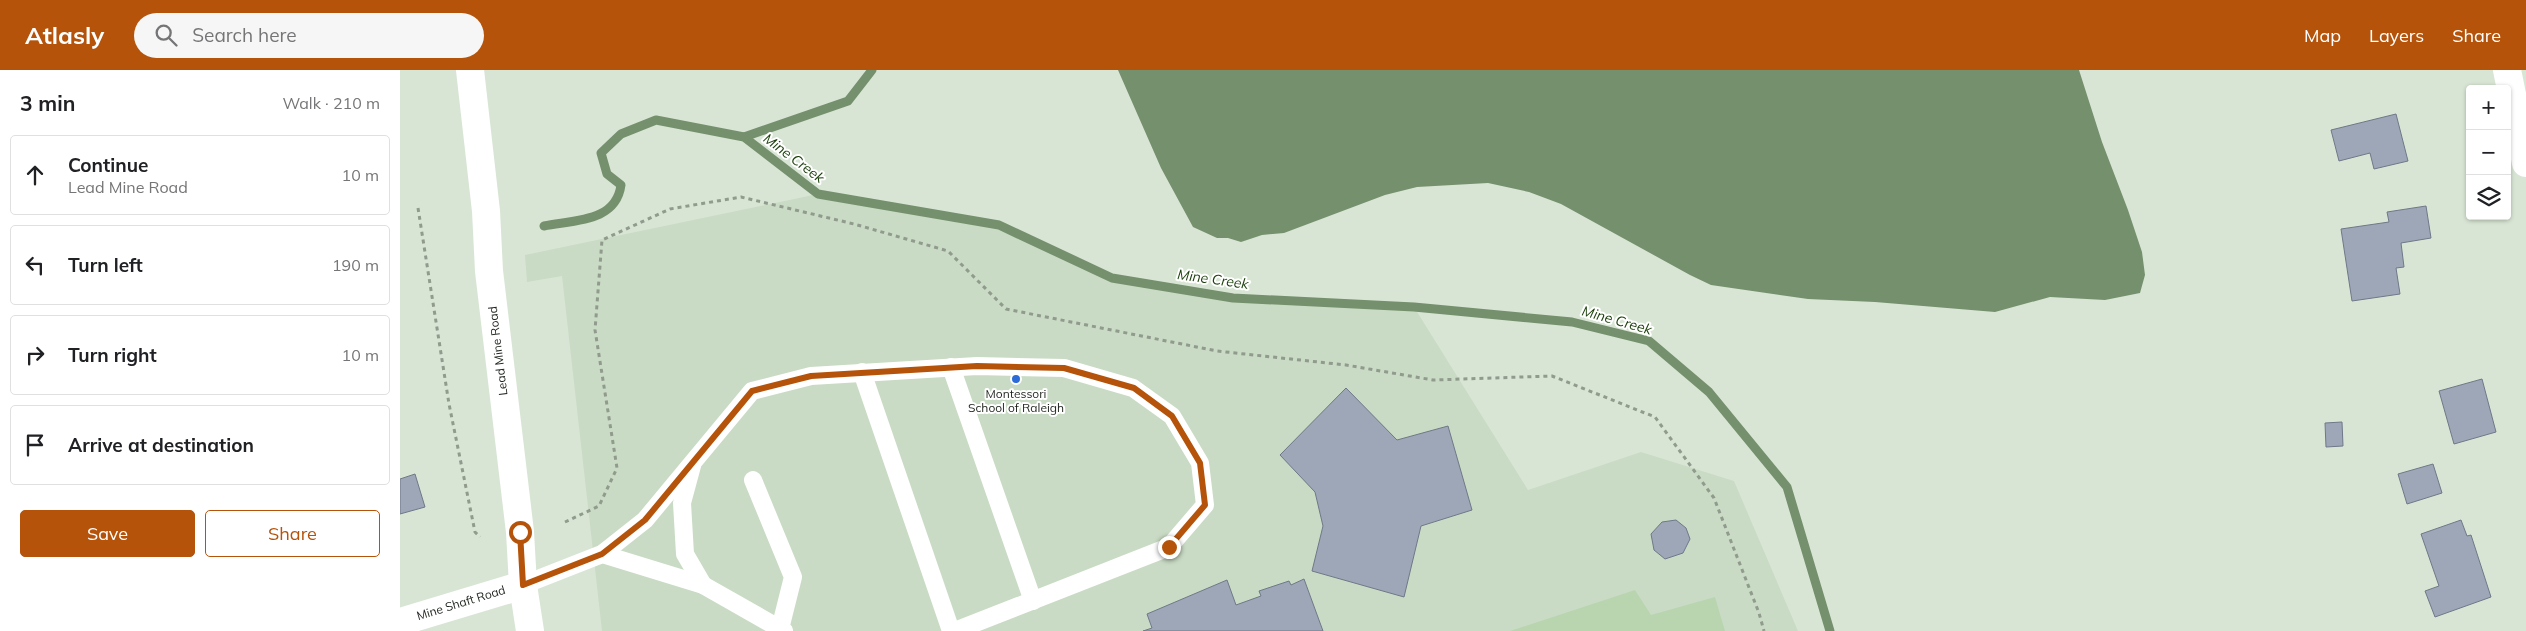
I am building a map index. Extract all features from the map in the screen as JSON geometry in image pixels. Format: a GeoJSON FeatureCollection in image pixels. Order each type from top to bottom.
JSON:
{"type":"FeatureCollection","features":[{"type":"Feature","properties":{"kind":"main road","name":"Lead Mine Road"},"geometry":{"type":"LineString","coordinates":[[470,70],[486,211],[489,271],[520,532],[523,585],[530,631]]}},
{"type":"Feature","properties":{"kind":"main road"},"geometry":{"type":"LineString","coordinates":[[2507,70],[2526,163]]}},
{"type":"Feature","properties":{"kind":"main road","name":"Mine Shaft Road"},"geometry":{"type":"LineString","coordinates":[[400,622],[523,585]]}},
{"type":"Feature","properties":{"kind":"lane"},"geometry":{"type":"LineString","coordinates":[[523,585],[602,554],[645,520],[752,391],[811,376],[862,372],[977,366],[1064,368],[1134,388],[1172,416],[1200,463],[1205,505],[1169,547],[953,631],[862,372]]}},
{"type":"Feature","properties":{"kind":"lane"},"geometry":{"type":"LineString","coordinates":[[951,367],[1033,601]]}},
{"type":"Feature","properties":{"kind":"lane"},"geometry":{"type":"LineString","coordinates":[[694,459],[682,503],[684,554],[704,585]]}},
{"type":"Feature","properties":{"kind":"lane"},"geometry":{"type":"LineString","coordinates":[[602,554],[704,585],[782,630],[793,577],[753,480]]}},
{"type":"Feature","properties":{"kind":"path"},"geometry":{"type":"LineString","coordinates":[[565,522],[599,506],[618,468],[595,330],[602,240],[670,210],[741,197],[854,224],[948,251],[1006,309],[1217,351],[1346,365],[1432,380],[1552,376],[1655,417],[1714,498],[1759,612],[1764,631]]}},
{"type":"Feature","properties":{"kind":"path"},"geometry":{"type":"LineString","coordinates":[[418,208],[449,404],[475,532],[480,537]]}},
{"type":"Feature","properties":{"kind":"shaded area"},"geometry":{"type":"Polygon","coordinates":[[[1118,70],[2079,70],[2102,142],[2142,252],[2145,275],[2140,293],[2105,300],[2050,297],[1995,312],[1875,302],[1808,299],[1711,285],[1561,204],[1529,192],[1488,183],[1417,187],[1385,195],[1284,233],[1262,235],[1241,242],[1228,238],[1217,238],[1193,227],[1161,168],[1118,70]]]}},
{"type":"Feature","properties":{"kind":"shaded area","name":"Montessori School of Raleigh"},"geometry":{"type":"Polygon","coordinates":[[[818,194],[999,225],[1112,278],[1233,298],[1414,307],[1528,490],[1641,452],[1734,481],[1798,631],[602,631],[562,276],[527,282],[525,255],[818,194]]]}},
{"type":"Feature","properties":{"kind":"shaded area"},"geometry":{"type":"Polygon","coordinates":[[[1635,590],[1651,615],[1715,597],[1725,631],[1510,631],[1635,590]]]}},
{"type":"Feature","properties":{"kind":"building"},"geometry":{"type":"Polygon","coordinates":[[[2396,114],[2408,161],[2374,169],[2370,153],[2339,161],[2331,130],[2396,114]]]}},
{"type":"Feature","properties":{"kind":"building"},"geometry":{"type":"Polygon","coordinates":[[[2426,206],[2431,238],[2401,243],[2404,267],[2396,268],[2400,294],[2352,301],[2341,229],[2389,222],[2387,212],[2426,206]]]}},
{"type":"Feature","properties":{"kind":"building"},"geometry":{"type":"Polygon","coordinates":[[[2482,379],[2496,432],[2454,444],[2439,391],[2482,379]]]}},
{"type":"Feature","properties":{"kind":"building"},"geometry":{"type":"Polygon","coordinates":[[[1346,388],[1397,440],[1448,426],[1472,510],[1421,526],[1404,597],[1312,571],[1323,526],[1315,492],[1280,455],[1346,388]]]}},
{"type":"Feature","properties":{"kind":"building"},"geometry":{"type":"Polygon","coordinates":[[[2342,422],[2343,446],[2326,447],[2325,423],[2342,422]]]}},
{"type":"Feature","properties":{"kind":"building"},"geometry":{"type":"Polygon","coordinates":[[[2433,464],[2442,493],[2407,504],[2398,474],[2433,464]]]}},
{"type":"Feature","properties":{"kind":"building"},"geometry":{"type":"Polygon","coordinates":[[[415,474],[425,507],[400,514],[400,479],[415,474]]]}},
{"type":"Feature","properties":{"kind":"building"},"geometry":{"type":"Polygon","coordinates":[[[1676,520],[1686,528],[1690,539],[1683,553],[1665,559],[1654,550],[1651,534],[1662,522],[1676,520]]]}},
{"type":"Feature","properties":{"kind":"building"},"geometry":{"type":"Polygon","coordinates":[[[2461,520],[2467,536],[2471,535],[2491,597],[2435,617],[2425,591],[2439,586],[2421,534],[2461,520]]]}},
{"type":"Feature","properties":{"kind":"building"},"geometry":{"type":"Polygon","coordinates":[[[1304,579],[1323,631],[1143,631],[1152,628],[1147,614],[1227,580],[1236,605],[1261,596],[1259,591],[1289,581],[1291,585],[1304,579]]]}},
{"type":"Feature","properties":{"kind":"waterway"},"geometry":{"type":"LineString","coordinates":[[744,137],[848,101],[872,70]]}},
{"type":"Feature","properties":{"kind":"waterway","name":"Mine Creek"},"geometry":{"type":"LineString","coordinates":[[544,226],[592,217],[603,213],[611,206],[618,197],[621,185],[607,174],[601,153],[621,134],[656,120],[744,137],[818,194],[999,225],[1112,278],[1233,298],[1414,307],[1572,322],[1649,341],[1709,392],[1787,487],[1830,631]]}},
{"type":"Feature","properties":{"kind":"place","name":"Montessori School of Raleigh"},"geometry":{"type":"Point","coordinates":[1016,379]}},
{"type":"Feature","properties":{"kind":"route"},"geometry":{"type":"LineString","coordinates":[[520,532],[523,585],[602,554],[645,520],[752,391],[811,376],[977,366],[1064,368],[1134,388],[1172,416],[1200,463],[1205,505],[1169,547]]}}]}
